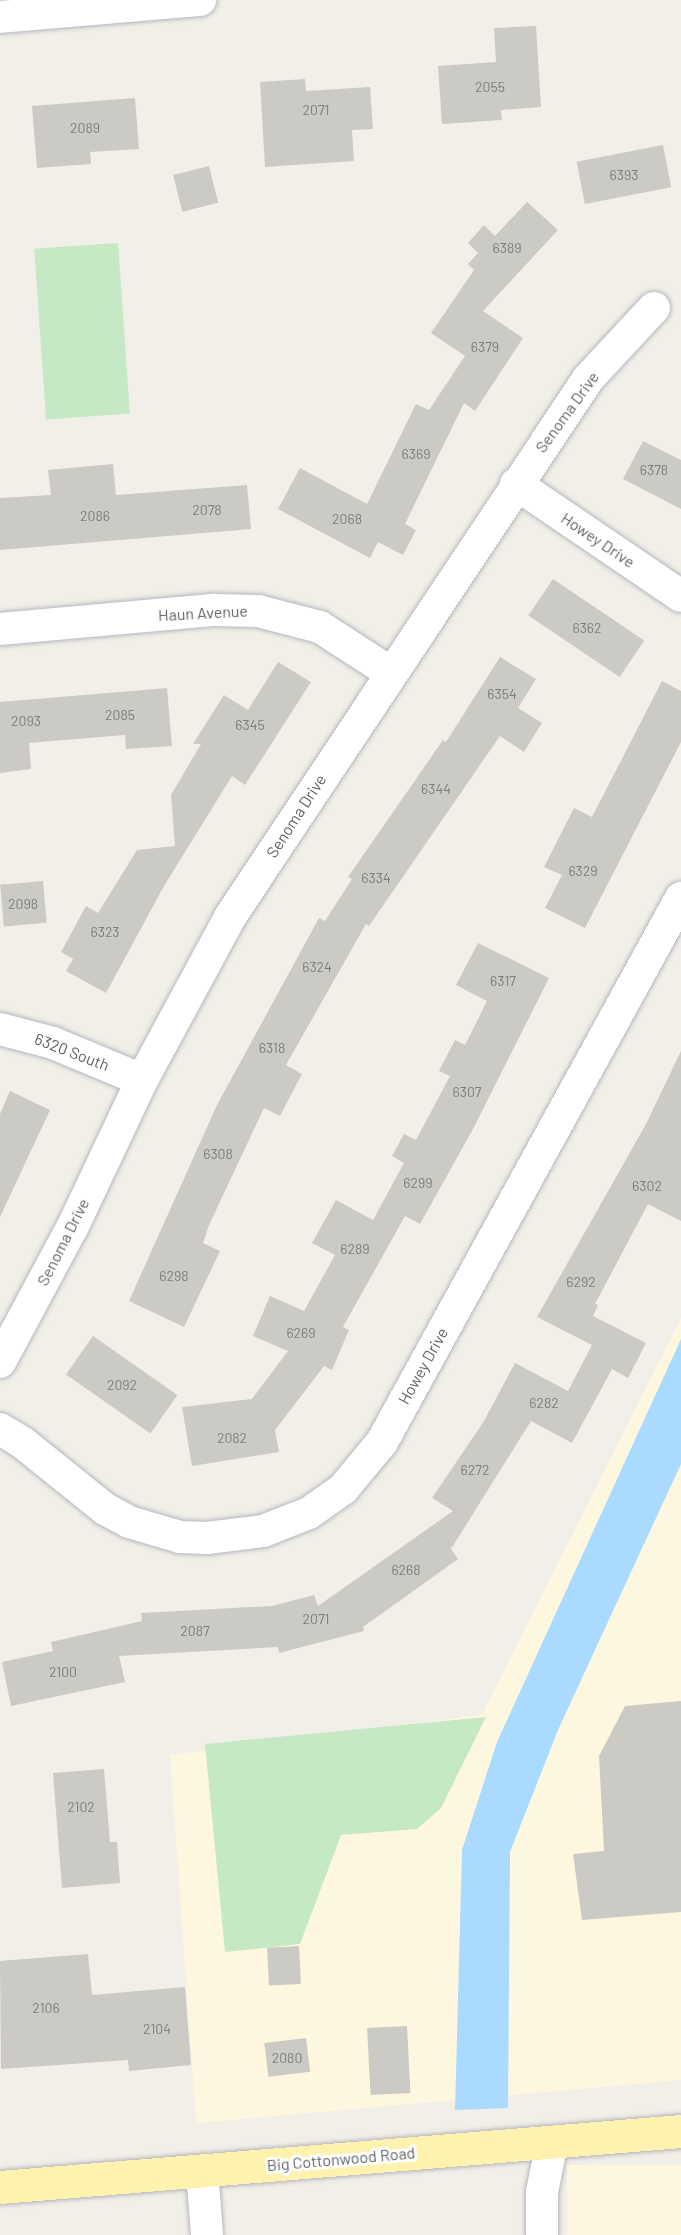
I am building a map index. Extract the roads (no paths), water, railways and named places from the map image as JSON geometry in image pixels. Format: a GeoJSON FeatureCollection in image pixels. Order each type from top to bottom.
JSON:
{"type":"FeatureCollection","features":[{"type":"Feature","properties":{"kind":"main road","name":"Big Cottonwood Road"},"geometry":{"type":"LineString","coordinates":[[0,2187],[681,2131]]}},
{"type":"Feature","properties":{"kind":"street"},"geometry":{"type":"LineString","coordinates":[[0,17],[200,0]]}},
{"type":"Feature","properties":{"kind":"street","name":"Senoma Drive"},"geometry":{"type":"LineString","coordinates":[[0,1362],[73,1227],[142,1080],[230,917],[588,379],[654,308]]}},
{"type":"Feature","properties":{"kind":"street","name":"Howey Drive"},"geometry":{"type":"LineString","coordinates":[[516,484],[681,596]]}},
{"type":"Feature","properties":{"kind":"street","name":"Haun Avenue"},"geometry":{"type":"LineString","coordinates":[[0,629],[215,610],[258,611],[320,627],[391,673]]}},
{"type":"Feature","properties":{"kind":"street","name":"Howey Drive"},"geometry":{"type":"LineString","coordinates":[[0,1429],[23,1443],[105,1509],[129,1522],[180,1537],[207,1539],[263,1532],[309,1513],[343,1489],[381,1442],[681,898]]}},
{"type":"Feature","properties":{"kind":"street","name":"6320 South"},"geometry":{"type":"LineString","coordinates":[[0,1029],[53,1043],[142,1080]]}},
{"type":"Feature","properties":{"kind":"street"},"geometry":{"type":"LineString","coordinates":[[542,2235],[542,2192],[552,2142]]}},
{"type":"Feature","properties":{"kind":"street"},"geometry":{"type":"LineString","coordinates":[[202,2171],[207,2235]]}},
{"type":"Feature","properties":{"kind":"water"},"geometry":{"type":"Polygon","coordinates":[[[681,1339],[681,1464],[558,1730],[510,1852],[508,2108],[455,2110],[462,1850],[497,1742],[681,1339]]]}}]}
